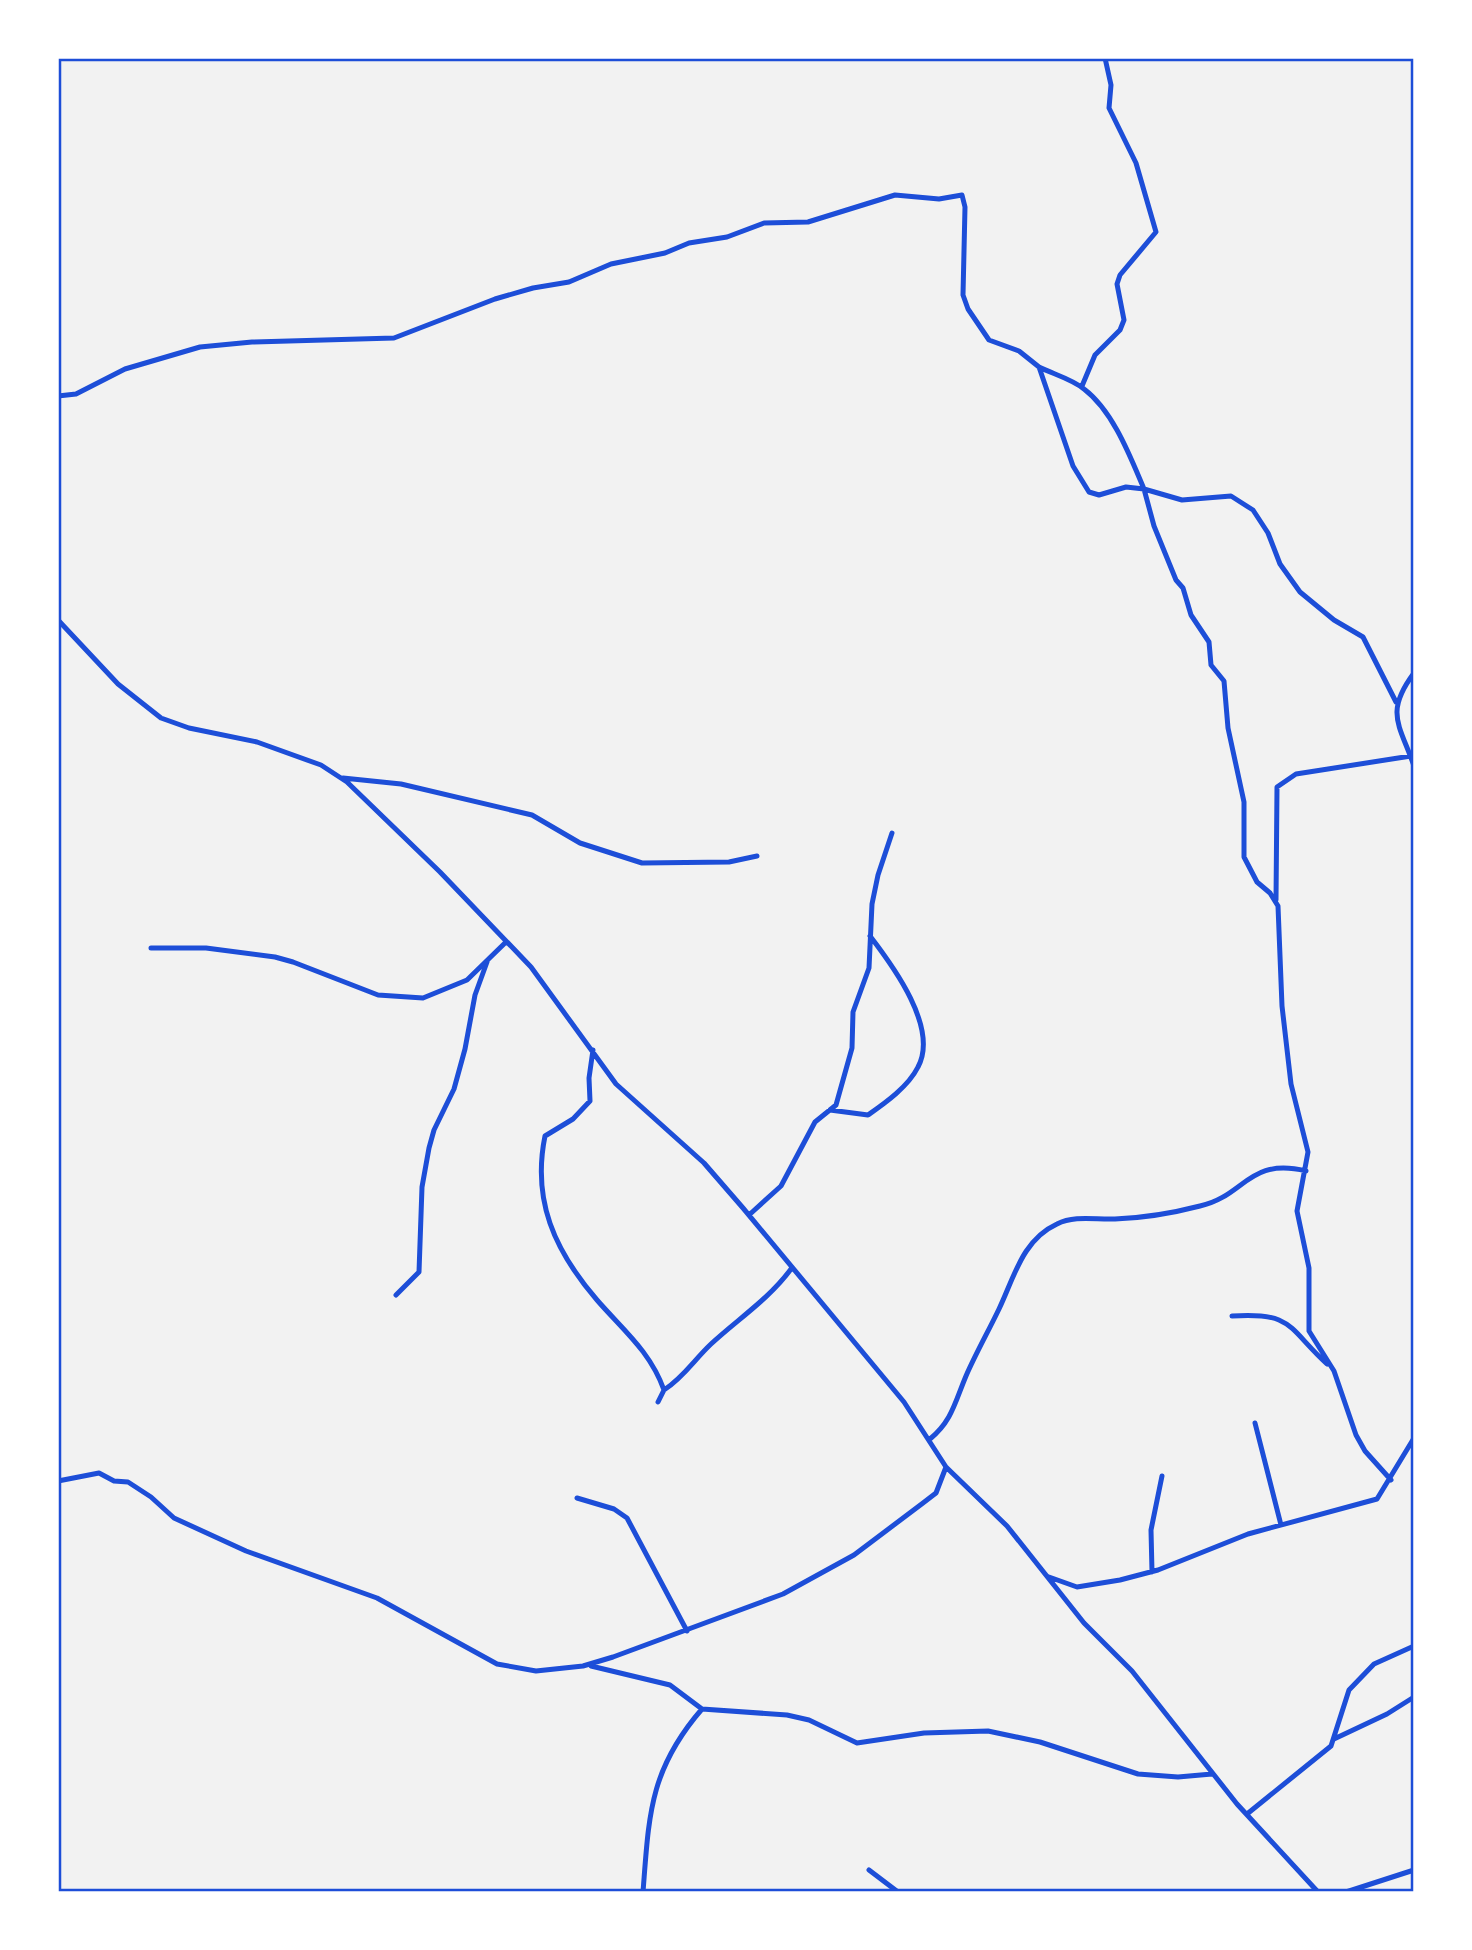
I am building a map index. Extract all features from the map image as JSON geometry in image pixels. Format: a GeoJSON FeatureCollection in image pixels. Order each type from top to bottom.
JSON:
{"type":"FeatureCollection","features":[{"type":"Feature","properties":{"kind":"street"},"geometry":{"type":"LineString","coordinates":[[1082,386],[1095,355],[1120,330],[1124,320],[1117,284],[1120,275],[1156,232],[1136,163],[1109,108],[1111,85],[1105,58]]}},
{"type":"Feature","properties":{"kind":"street"},"geometry":{"type":"LineString","coordinates":[[58,397],[76,394],[125,369],[200,347],[252,342],[394,338],[495,299],[533,288],[569,282],[611,264],[665,253],[689,243],[727,237],[764,223],[808,222],[895,195],[939,199],[962,195],[965,207],[963,295],[968,309],[989,340],[1019,351],[1039,367],[1082,386],[1108,418],[1144,488],[1154,526],[1176,580],[1184,588],[1191,615],[1209,642],[1212,665],[1224,681],[1228,728],[1244,802],[1244,857],[1257,882],[1276,903]]}},
{"type":"Feature","properties":{"kind":"street"},"geometry":{"type":"LineString","coordinates":[[1039,367],[1073,466],[1089,492],[1099,495],[1126,487],[1144,488],[1182,500],[1231,496],[1253,510],[1294,586],[1305,599],[1363,638],[1396,702]]}},
{"type":"Feature","properties":{"kind":"street"},"geometry":{"type":"LineString","coordinates":[[58,620],[117,684],[162,718],[189,728],[257,742],[309,760],[340,777],[431,863],[531,967],[617,1084],[705,1164],[749,1215],[791,1269],[904,1402],[946,1468],[1007,1525],[1084,1623],[1132,1671],[1212,1774],[1311,1889],[1318,1892]]}},
{"type":"Feature","properties":{"kind":"street"},"geometry":{"type":"LineString","coordinates":[[1414,674],[1396,702],[1395,712],[1414,766]]}},
{"type":"Feature","properties":{"kind":"street"},"geometry":{"type":"LineString","coordinates":[[1391,1480],[1365,1451],[1356,1435],[1334,1371],[1309,1331],[1309,1268],[1297,1211],[1308,1152],[1291,1084],[1286,1042],[1276,903],[1277,787],[1296,774],[1411,756]]}},
{"type":"Feature","properties":{"kind":"street"},"geometry":{"type":"LineString","coordinates":[[340,777],[401,784],[532,815],[580,843],[642,863],[729,862],[757,856]]}},
{"type":"Feature","properties":{"kind":"street"},"geometry":{"type":"LineString","coordinates":[[749,1215],[781,1186],[815,1122],[830,1110],[839,1098],[852,1048],[853,1012],[869,968],[878,875],[892,833]]}},
{"type":"Feature","properties":{"kind":"street"},"geometry":{"type":"LineString","coordinates":[[830,1110],[868,1115],[893,1096],[919,1066],[923,1043],[918,1011],[870,936]]}},
{"type":"Feature","properties":{"kind":"street"},"geometry":{"type":"LineString","coordinates":[[151,948],[206,948],[275,957],[378,995],[423,998],[467,980],[506,942]]}},
{"type":"Feature","properties":{"kind":"street"},"geometry":{"type":"LineString","coordinates":[[396,1295],[419,1272],[422,1187],[429,1148],[434,1130],[454,1089],[466,1049],[475,995],[487,961]]}},
{"type":"Feature","properties":{"kind":"street"},"geometry":{"type":"LineString","coordinates":[[593,1050],[589,1078],[590,1101],[573,1119],[545,1136],[540,1186],[549,1223],[578,1275],[655,1366],[664,1390]]}},
{"type":"Feature","properties":{"kind":"street"},"geometry":{"type":"LineString","coordinates":[[930,1440],[945,1427],[954,1413],[968,1373],[1012,1277],[1040,1234],[1059,1223],[1078,1219],[1116,1219],[1207,1205],[1252,1175],[1276,1166],[1306,1171]]}},
{"type":"Feature","properties":{"kind":"street"},"geometry":{"type":"LineString","coordinates":[[658,1402],[664,1390],[679,1380],[704,1351],[778,1286],[791,1269]]}},
{"type":"Feature","properties":{"kind":"street"},"geometry":{"type":"LineString","coordinates":[[1232,1316],[1275,1316],[1291,1325],[1334,1371]]}},
{"type":"Feature","properties":{"kind":"street"},"geometry":{"type":"LineString","coordinates":[[1255,1423],[1281,1525]]}},
{"type":"Feature","properties":{"kind":"street"},"geometry":{"type":"LineString","coordinates":[[1049,1577],[1077,1587],[1152,1572],[1281,1525],[1377,1499],[1391,1480],[1414,1438]]}},
{"type":"Feature","properties":{"kind":"street"},"geometry":{"type":"LineString","coordinates":[[58,1481],[99,1474],[114,1481],[128,1482],[151,1497],[174,1518],[246,1551],[377,1598],[497,1664],[536,1671],[587,1665],[783,1594],[853,1555],[936,1493],[946,1468]]}},
{"type":"Feature","properties":{"kind":"street"},"geometry":{"type":"LineString","coordinates":[[1152,1572],[1149,1548],[1162,1476]]}},
{"type":"Feature","properties":{"kind":"street"},"geometry":{"type":"LineString","coordinates":[[577,1498],[614,1509],[627,1518],[687,1630]]}},
{"type":"Feature","properties":{"kind":"street"},"geometry":{"type":"LineString","coordinates":[[1247,1814],[1323,1753],[1334,1739],[1349,1690],[1374,1664],[1399,1650],[1414,1646]]}},
{"type":"Feature","properties":{"kind":"street"},"geometry":{"type":"LineString","coordinates":[[587,1665],[670,1685],[702,1709],[787,1714],[809,1720],[856,1743],[965,1729],[988,1731],[1040,1742],[1138,1774],[1178,1777],[1212,1774]]}},
{"type":"Feature","properties":{"kind":"street"},"geometry":{"type":"LineString","coordinates":[[1334,1739],[1387,1714],[1414,1697]]}},
{"type":"Feature","properties":{"kind":"street"},"geometry":{"type":"LineString","coordinates":[[643,1892],[649,1812],[657,1780],[686,1727],[702,1709]]}},
{"type":"Feature","properties":{"kind":"street"},"geometry":{"type":"LineString","coordinates":[[869,1870],[898,1892]]}},
{"type":"Feature","properties":{"kind":"street"},"geometry":{"type":"LineString","coordinates":[[1346,1892],[1414,1870]]}}]}
